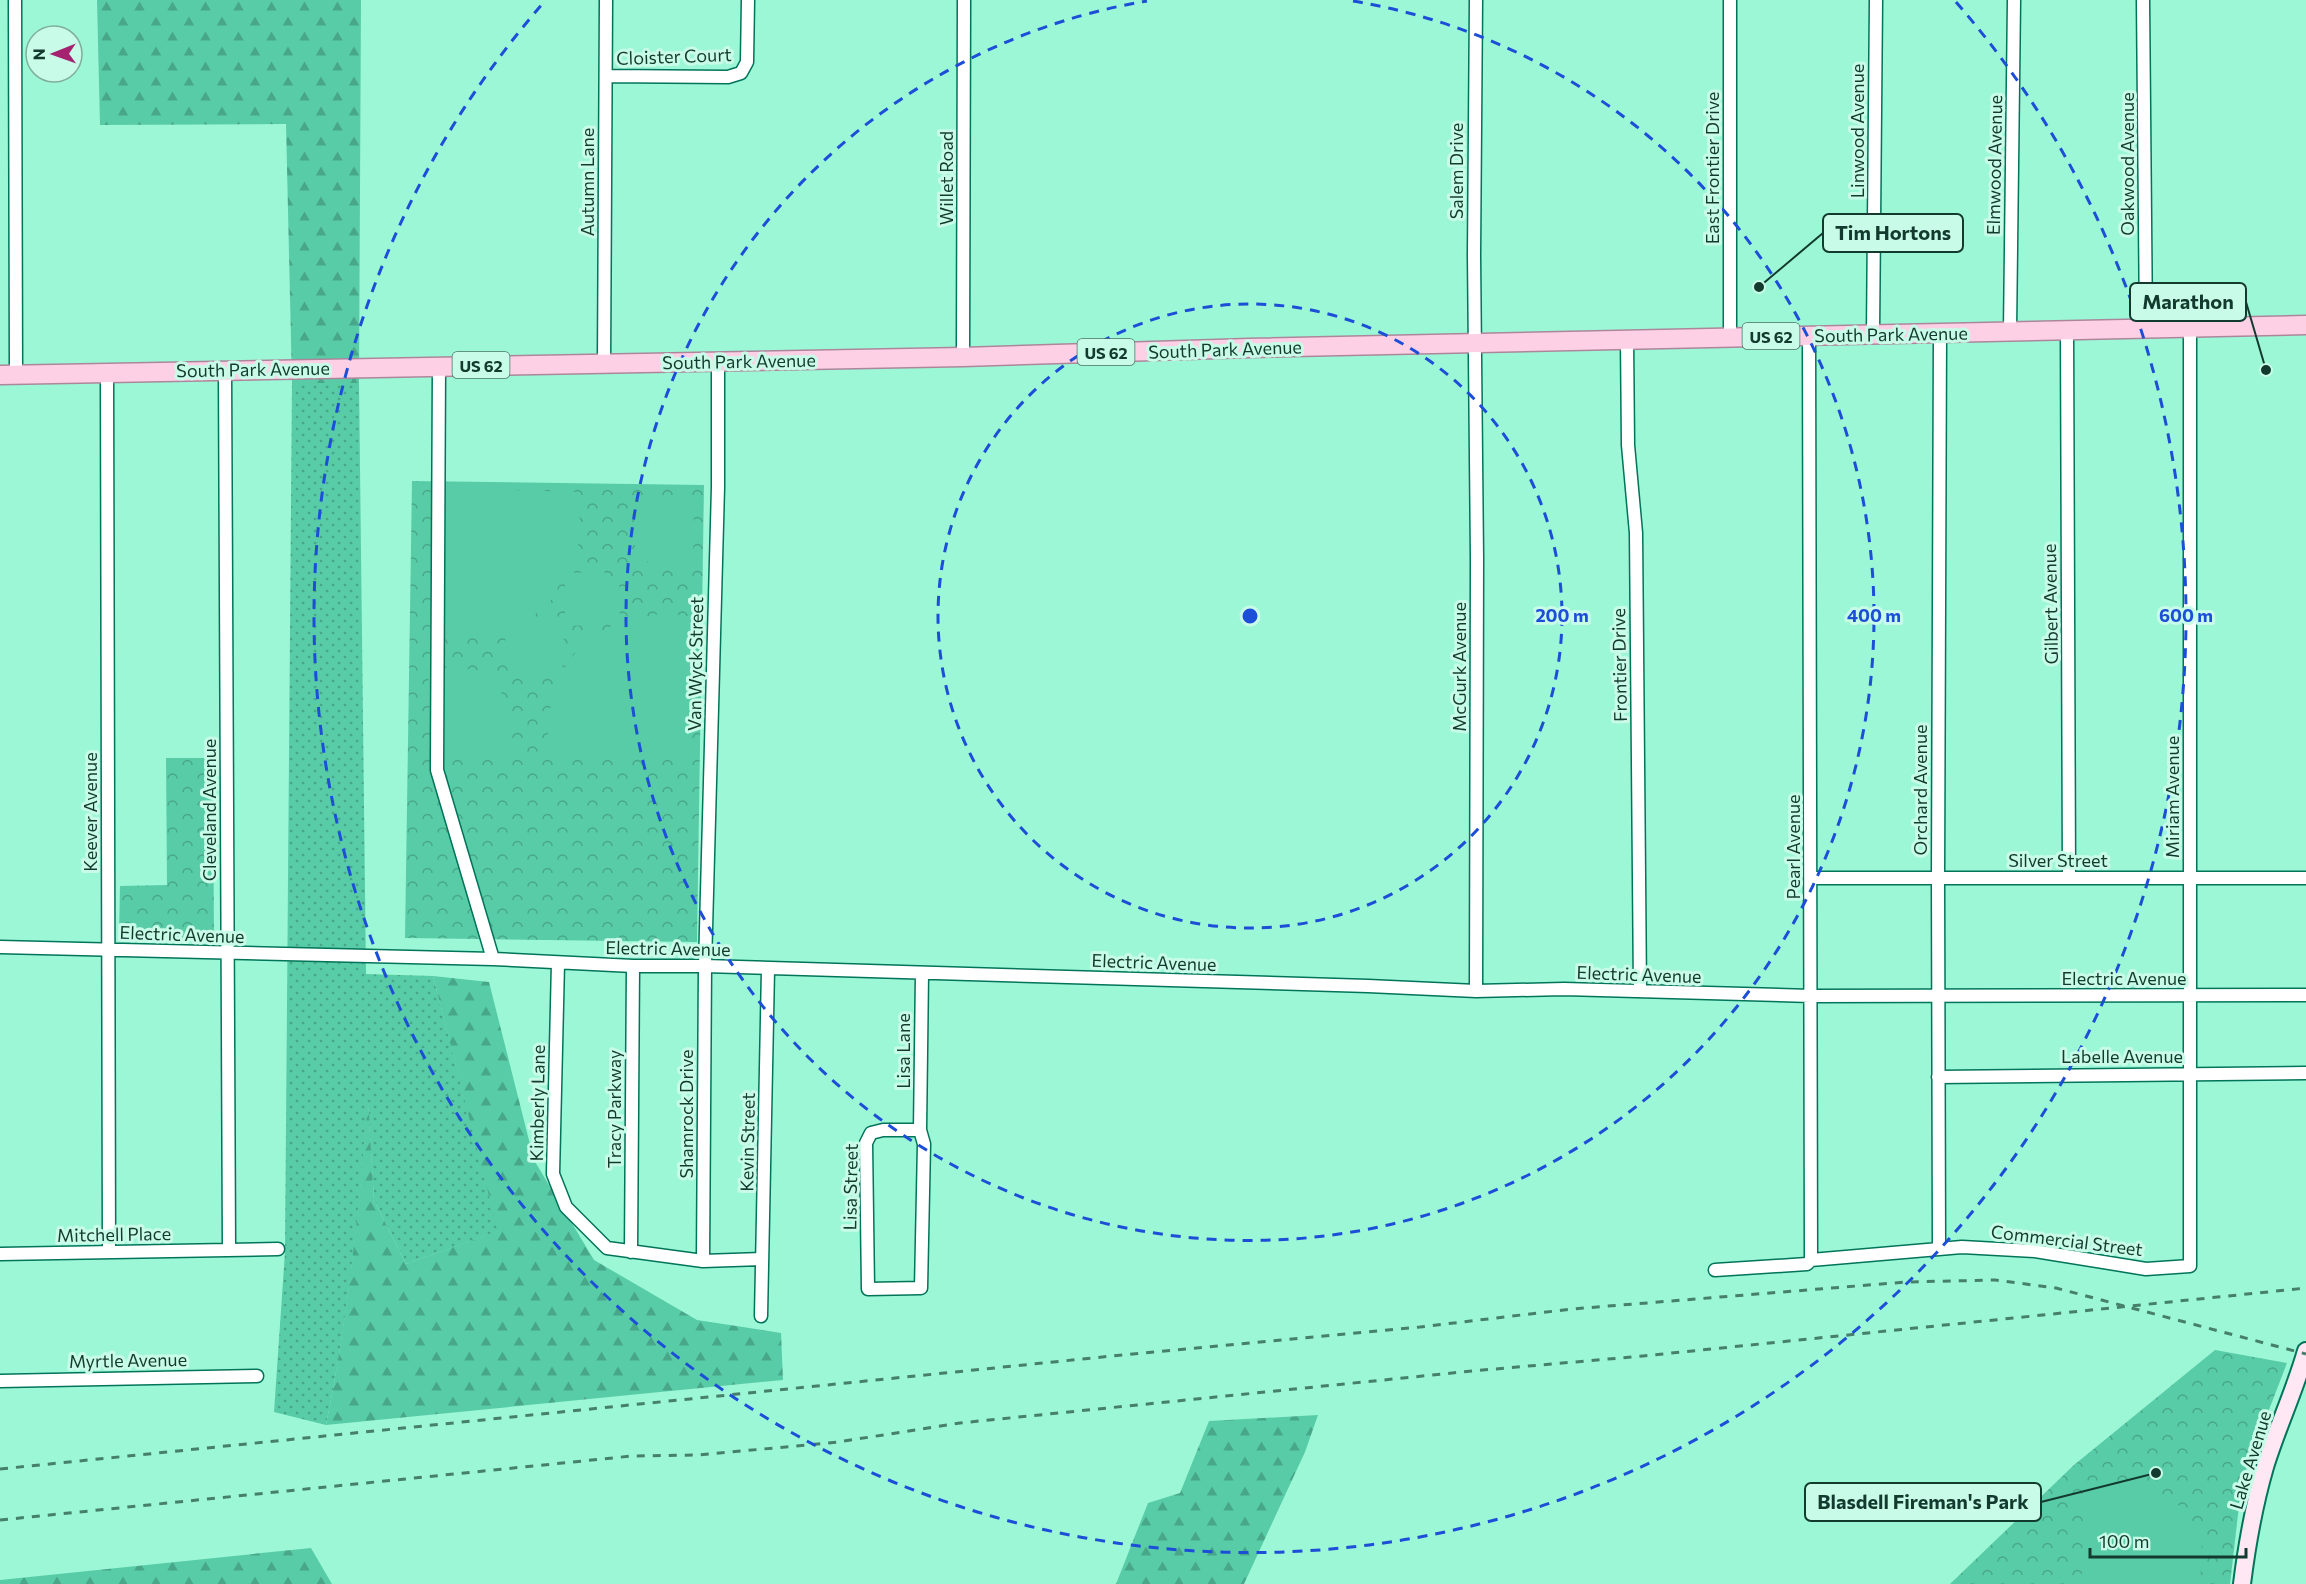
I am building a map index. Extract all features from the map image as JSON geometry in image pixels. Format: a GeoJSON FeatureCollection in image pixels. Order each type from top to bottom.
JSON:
{"type":"FeatureCollection","features":[{"type":"Feature","properties":{"kind":"main road","name":"South Park Avenue"},"geometry":{"type":"LineString","coordinates":[[8,374],[963,357],[1475,342],[2306,325]]}},
{"type":"Feature","properties":{"kind":"street"},"geometry":{"type":"LineString","coordinates":[[8,374],[15,0]]}},
{"type":"Feature","properties":{"kind":"street","name":"Autumn Lane"},"geometry":{"type":"LineString","coordinates":[[604,364],[606,0]]}},
{"type":"Feature","properties":{"kind":"street","name":"Cloister Court"},"geometry":{"type":"LineString","coordinates":[[606,76],[729,77],[741,73],[747,62],[748,0]]}},
{"type":"Feature","properties":{"kind":"street","name":"Willet Road"},"geometry":{"type":"LineString","coordinates":[[963,357],[964,0]]}},
{"type":"Feature","properties":{"kind":"street","name":"Salem Drive"},"geometry":{"type":"LineString","coordinates":[[1475,342],[1476,0]]}},
{"type":"Feature","properties":{"kind":"street","name":"East Frontier Drive"},"geometry":{"type":"LineString","coordinates":[[1730,0],[1730,337]]}},
{"type":"Feature","properties":{"kind":"street","name":"Linwood Avenue"},"geometry":{"type":"LineString","coordinates":[[1873,334],[1876,0]]}},
{"type":"Feature","properties":{"kind":"street","name":"Elmwood Avenue"},"geometry":{"type":"LineString","coordinates":[[2010,331],[2014,0]]}},
{"type":"Feature","properties":{"kind":"street","name":"Oakwood Avenue"},"geometry":{"type":"LineString","coordinates":[[2143,0],[2146,328]]}},
{"type":"Feature","properties":{"kind":"street","name":"Miriam Avenue"},"geometry":{"type":"LineString","coordinates":[[2190,328],[2190,1266]]}},
{"type":"Feature","properties":{"kind":"street","name":"Gilbert Avenue"},"geometry":{"type":"LineString","coordinates":[[2067,330],[2069,878]]}},
{"type":"Feature","properties":{"kind":"street","name":"Orchard Avenue"},"geometry":{"type":"LineString","coordinates":[[1939,1248],[1940,333]]}},
{"type":"Feature","properties":{"kind":"street","name":"Pearl Avenue"},"geometry":{"type":"LineString","coordinates":[[1809,336],[1811,1260]]}},
{"type":"Feature","properties":{"kind":"street","name":"Frontier Drive"},"geometry":{"type":"LineString","coordinates":[[1627,339],[1628,445],[1636,533],[1640,991]]}},
{"type":"Feature","properties":{"kind":"street","name":"McGurk Avenue"},"geometry":{"type":"LineString","coordinates":[[1475,342],[1476,991]]}},
{"type":"Feature","properties":{"kind":"street","name":"Van Wyck Street"},"geometry":{"type":"LineString","coordinates":[[705,966],[718,483],[718,362]]}},
{"type":"Feature","properties":{"kind":"street"},"geometry":{"type":"LineString","coordinates":[[439,366],[437,770],[493,959]]}},
{"type":"Feature","properties":{"kind":"street","name":"Cleveland Avenue"},"geometry":{"type":"LineString","coordinates":[[225,370],[229,1250]]}},
{"type":"Feature","properties":{"kind":"street","name":"Keever Avenue"},"geometry":{"type":"LineString","coordinates":[[107,372],[110,1252]]}},
{"type":"Feature","properties":{"kind":"street","name":"Silver Street"},"geometry":{"type":"LineString","coordinates":[[1811,878],[2306,878]]}},
{"type":"Feature","properties":{"kind":"street","name":"Electric Avenue"},"geometry":{"type":"LineString","coordinates":[[0,947],[493,959],[633,966],[705,966],[1476,991],[1564,989],[1811,996],[2306,995]]}},
{"type":"Feature","properties":{"kind":"street","name":"Kimberly Lane"},"geometry":{"type":"LineString","coordinates":[[558,963],[553,1174],[566,1207],[607,1248],[703,1261],[762,1259]]}},
{"type":"Feature","properties":{"kind":"street","name":"Tracy Parkway"},"geometry":{"type":"LineString","coordinates":[[631,1252],[633,966]]}},
{"type":"Feature","properties":{"kind":"street","name":"Shamrock Drive"},"geometry":{"type":"LineString","coordinates":[[703,1261],[705,966]]}},
{"type":"Feature","properties":{"kind":"street","name":"Kevin Street"},"geometry":{"type":"LineString","coordinates":[[761,1316],[768,969]]}},
{"type":"Feature","properties":{"kind":"street","name":"Lisa Lane"},"geometry":{"type":"LineString","coordinates":[[920,1130],[922,973]]}},
{"type":"Feature","properties":{"kind":"street","name":"Labelle Avenue"},"geometry":{"type":"LineString","coordinates":[[1938,1077],[2306,1073]]}},
{"type":"Feature","properties":{"kind":"street","name":"Lisa Street"},"geometry":{"type":"LineString","coordinates":[[920,1130],[924,1144],[921,1288],[868,1289],[866,1143],[871,1133],[877,1131],[920,1130]]}},
{"type":"Feature","properties":{"kind":"street","name":"Commercial Street"},"geometry":{"type":"LineString","coordinates":[[1811,1260],[1939,1248],[2004,1248],[2146,1269],[2190,1266]]}},
{"type":"Feature","properties":{"kind":"street","name":"Mitchell Place"},"geometry":{"type":"LineString","coordinates":[[0,1254],[278,1249]]}},
{"type":"Feature","properties":{"kind":"street"},"geometry":{"type":"LineString","coordinates":[[1715,1270],[1807,1264],[1811,1260]]}},
{"type":"Feature","properties":{"kind":"street","name":"Lake Avenue"},"geometry":{"type":"LineString","coordinates":[[2242,1584],[2254,1510],[2265,1467],[2306,1351]]}},
{"type":"Feature","properties":{"kind":"street","name":"Myrtle Avenue"},"geometry":{"type":"LineString","coordinates":[[0,1381],[257,1376]]}},
{"type":"Feature","properties":{"kind":"green space"},"geometry":{"type":"Polygon","coordinates":[[[97,0],[361,0],[359,383],[292,383],[286,124],[100,125],[97,0]]]}},
{"type":"Feature","properties":{"kind":"green space"},"geometry":{"type":"Polygon","coordinates":[[[292,383],[359,383],[366,974],[433,976],[499,1231],[406,1264],[374,1200],[368,1105],[352,1266],[341,1345],[326,1425],[274,1412],[285,1252],[292,383]]]}},
{"type":"Feature","properties":{"kind":"green space"},"geometry":{"type":"Polygon","coordinates":[[[412,481],[704,485],[697,942],[405,938],[412,481]]]}},
{"type":"Feature","properties":{"kind":"green space"},"geometry":{"type":"Polygon","coordinates":[[[442,488],[576,492],[580,507],[578,549],[566,573],[604,572],[619,585],[620,622],[664,613],[692,617],[691,750],[680,758],[547,758],[549,712],[562,675],[539,678],[521,672],[510,659],[505,646],[506,629],[457,639],[430,634],[431,498],[442,488]],[[565,575],[547,607],[523,621],[557,623],[564,635],[562,672],[583,641],[617,623],[572,626],[565,617],[565,575]]]}},
{"type":"Feature","properties":{"kind":"green space"},"geometry":{"type":"Polygon","coordinates":[[[636,496],[688,499],[694,503],[693,567],[653,568],[634,544],[636,496]]]}},
{"type":"Feature","properties":{"kind":"green space"},"geometry":{"type":"Polygon","coordinates":[[[428,667],[479,671],[492,678],[499,686],[506,708],[511,753],[445,757],[431,744],[428,667]]]}},
{"type":"Feature","properties":{"kind":"green space"},"geometry":{"type":"Polygon","coordinates":[[[166,758],[213,758],[214,940],[119,937],[120,886],[167,885],[166,758]]]}},
{"type":"Feature","properties":{"kind":"green space"},"geometry":{"type":"Polygon","coordinates":[[[433,976],[489,982],[534,1160],[594,1260],[697,1320],[781,1333],[783,1380],[326,1425],[341,1344],[352,1263],[368,1099],[374,1200],[406,1264],[498,1231],[433,976]]]}},
{"type":"Feature","properties":{"kind":"green space"},"geometry":{"type":"Polygon","coordinates":[[[2215,1350],[2287,1363],[2242,1480],[2230,1584],[1950,1584],[2074,1465],[2215,1350]]]}},
{"type":"Feature","properties":{"kind":"green space"},"geometry":{"type":"Polygon","coordinates":[[[1318,1415],[1305,1452],[1244,1584],[1116,1584],[1148,1503],[1180,1493],[1209,1421],[1318,1415]]]}},
{"type":"Feature","properties":{"kind":"green space"},"geometry":{"type":"Polygon","coordinates":[[[2088,1484],[2146,1484],[2181,1507],[2202,1542],[2200,1584],[2081,1584],[2088,1484]]]}},
{"type":"Feature","properties":{"kind":"green space"},"geometry":{"type":"Polygon","coordinates":[[[311,1548],[332,1584],[0,1584],[0,1580],[311,1548]]]}},
{"type":"Feature","properties":{"kind":"railway"},"geometry":{"type":"LineString","coordinates":[[0,1469],[1420,1327],[1572,1309],[1906,1282],[1995,1280],[2056,1288],[2306,1354]]}},
{"type":"Feature","properties":{"kind":"railway"},"geometry":{"type":"LineString","coordinates":[[0,1520],[632,1456],[699,1455],[838,1442],[960,1423],[2306,1288]]}},
{"type":"Feature","properties":{"kind":"place","name":"Tim Hortons"},"geometry":{"type":"Point","coordinates":[1759,287]}},
{"type":"Feature","properties":{"kind":"place","name":"Marathon"},"geometry":{"type":"Point","coordinates":[2266,370]}},
{"type":"Feature","properties":{"kind":"place","name":"Blasdell Fireman's Park"},"geometry":{"type":"Point","coordinates":[2156,1473]}}]}
